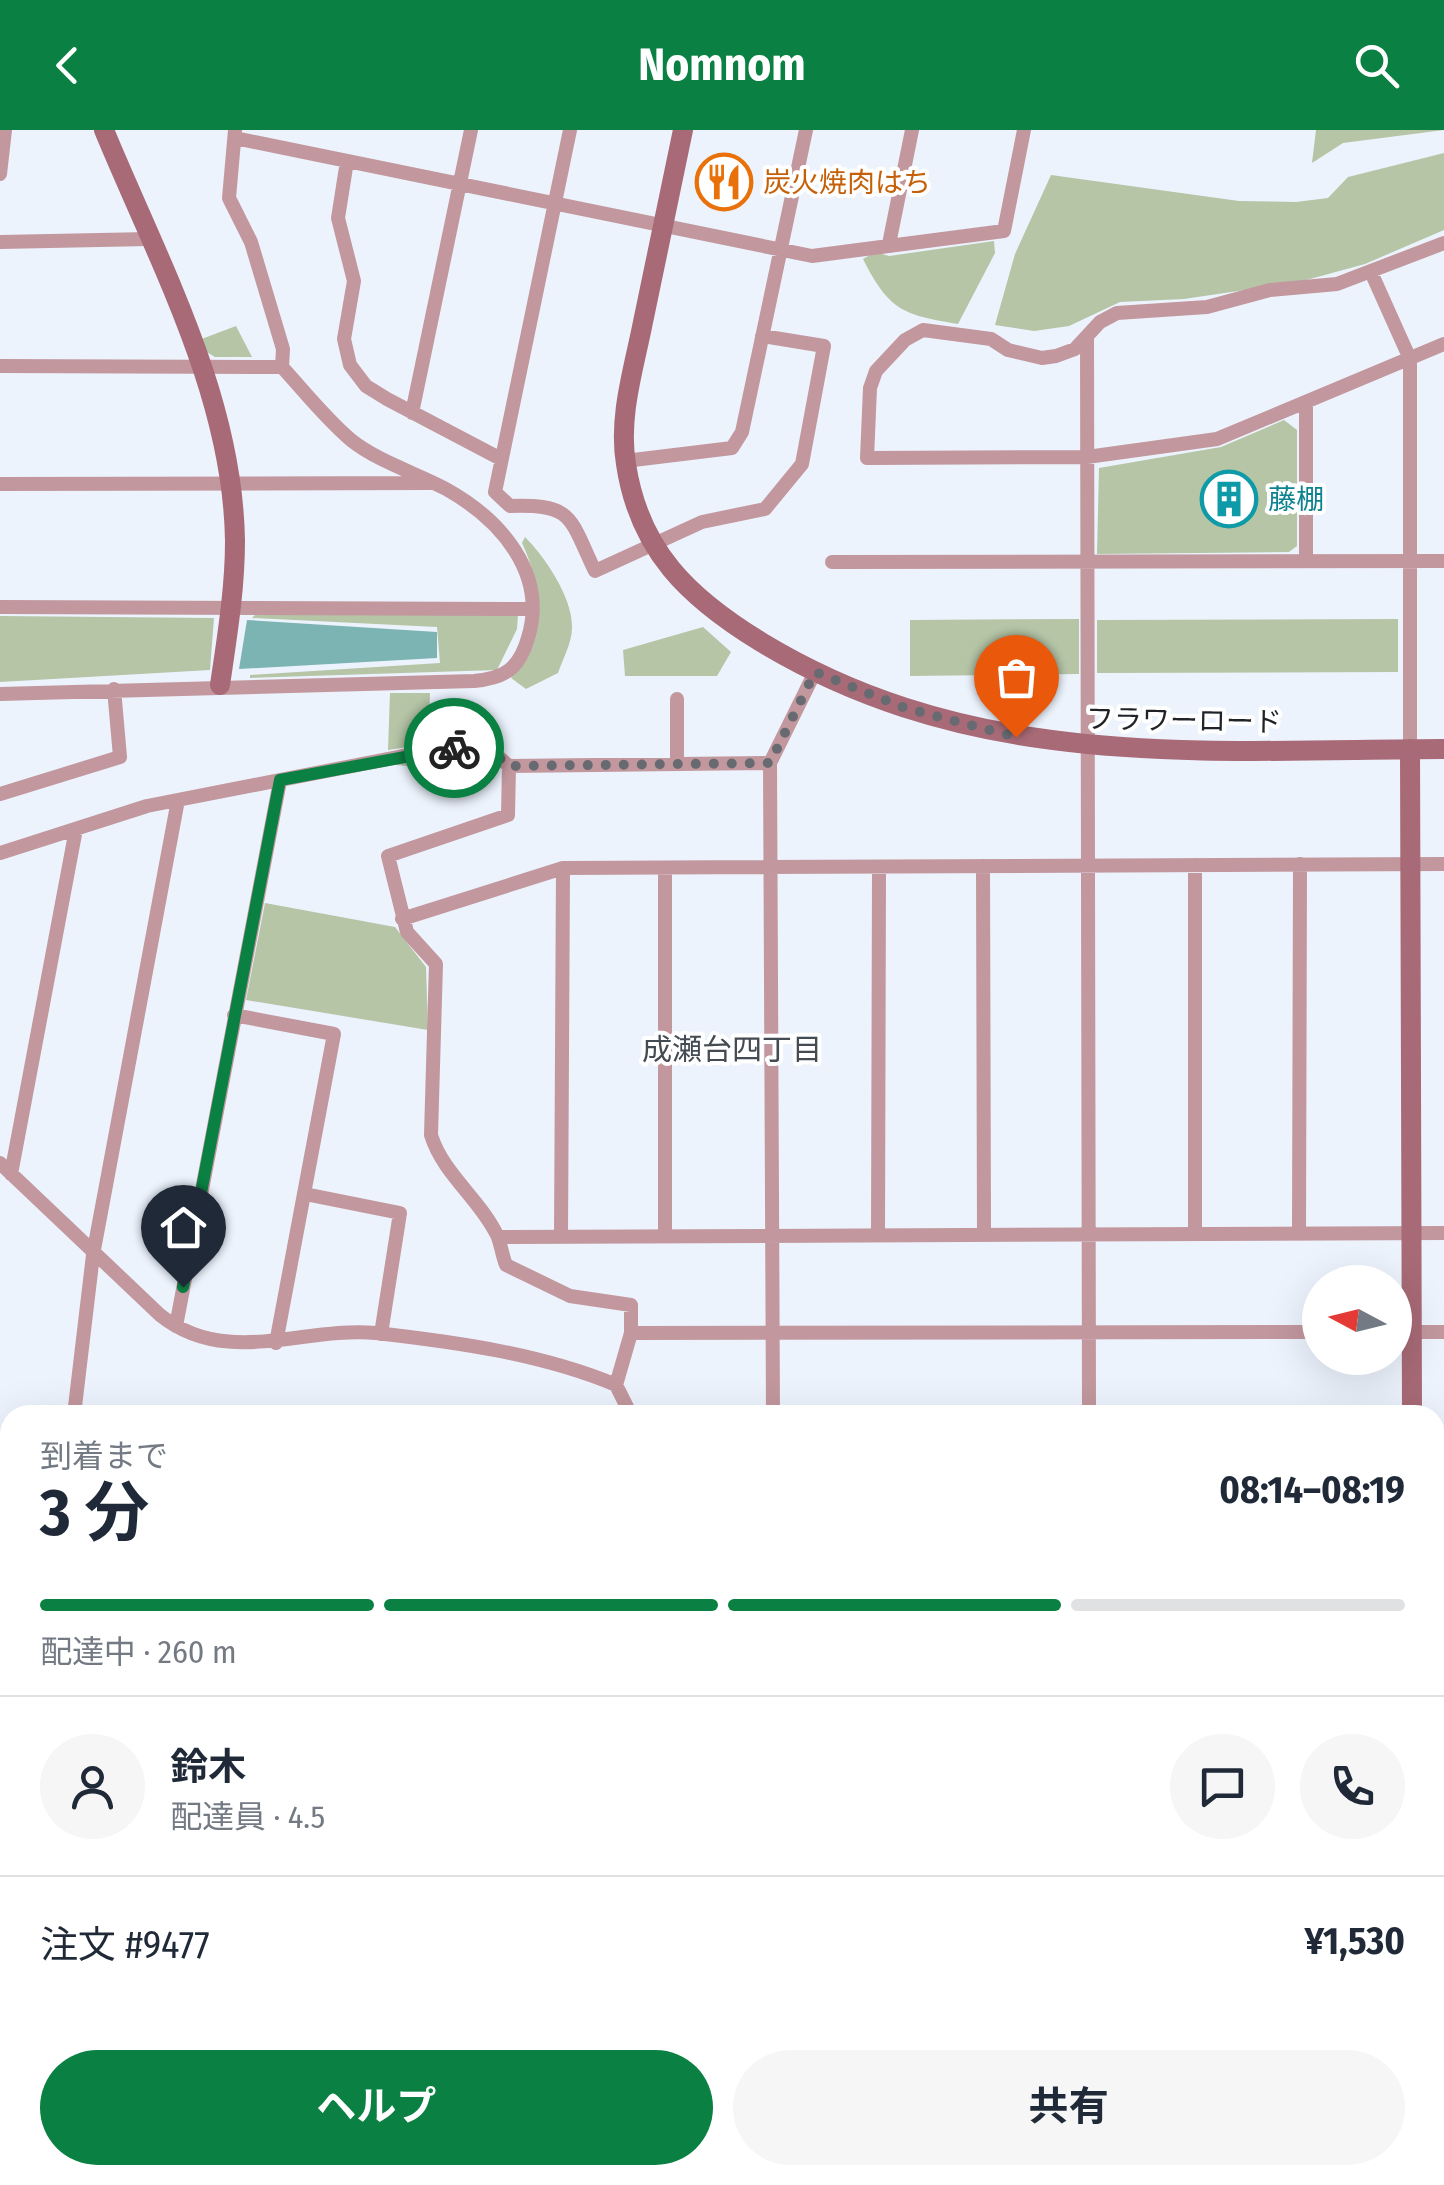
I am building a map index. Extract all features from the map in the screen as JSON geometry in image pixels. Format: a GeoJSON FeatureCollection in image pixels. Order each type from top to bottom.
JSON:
{"type":"FeatureCollection","features":[{"type":"Feature","properties":{"kind":"street"},"geometry":{"type":"LineString","coordinates":[[0,174],[5,130]]}},
{"type":"Feature","properties":{"kind":"street"},"geometry":{"type":"LineString","coordinates":[[104,130],[203,366],[230,484],[235,538],[220,685]]}},
{"type":"Feature","properties":{"kind":"street"},"geometry":{"type":"LineString","coordinates":[[412,413],[471,130]]}},
{"type":"Feature","properties":{"kind":"street"},"geometry":{"type":"LineString","coordinates":[[570,130],[496,492],[510,506],[549,505],[570,517],[595,571],[702,522],[765,509],[802,464],[824,346],[762,336]]}},
{"type":"Feature","properties":{"kind":"street","name":"フラワーロード"},"geometry":{"type":"LineString","coordinates":[[683,130],[624,424],[625,460],[636,508],[652,546],[678,582],[700,602],[815,672],[954,723],[1088,747],[1444,749]]}},
{"type":"Feature","properties":{"kind":"street"},"geometry":{"type":"LineString","coordinates":[[625,460],[732,448],[742,432],[806,130]]}},
{"type":"Feature","properties":{"kind":"street"},"geometry":{"type":"LineString","coordinates":[[889,244],[912,130]]}},
{"type":"Feature","properties":{"kind":"street"},"geometry":{"type":"LineString","coordinates":[[282,367],[283,348],[251,242],[229,198],[235,134],[458,185],[812,256],[1004,231],[1024,130]]}},
{"type":"Feature","properties":{"kind":"street"},"geometry":{"type":"LineString","coordinates":[[347,161],[338,218],[354,280],[344,339],[350,364],[366,386],[501,459]]}},
{"type":"Feature","properties":{"kind":"street"},"geometry":{"type":"LineString","coordinates":[[0,242],[149,240]]}},
{"type":"Feature","properties":{"kind":"street"},"geometry":{"type":"LineString","coordinates":[[1444,243],[1337,284],[1270,290],[1207,307],[1117,313],[1075,348],[1042,358],[1008,350],[991,340],[923,330],[905,340],[876,371],[866,423],[868,458],[1087,458],[1217,439],[1444,344]]}},
{"type":"Feature","properties":{"kind":"street"},"geometry":{"type":"LineString","coordinates":[[1370,272],[1410,359],[1409,1265]]}},
{"type":"Feature","properties":{"kind":"street"},"geometry":{"type":"LineString","coordinates":[[1086,336],[1090,1405]]}},
{"type":"Feature","properties":{"kind":"street"},"geometry":{"type":"LineString","coordinates":[[0,366],[282,367],[352,441],[460,499],[510,540],[531,582],[532,609],[529,635],[518,662],[503,678],[0,694]]}},
{"type":"Feature","properties":{"kind":"street"},"geometry":{"type":"LineString","coordinates":[[1306,404],[1306,560]]}},
{"type":"Feature","properties":{"kind":"street"},"geometry":{"type":"LineString","coordinates":[[0,484],[432,483]]}},
{"type":"Feature","properties":{"kind":"street"},"geometry":{"type":"LineString","coordinates":[[832,562],[1444,561]]}},
{"type":"Feature","properties":{"kind":"street"},"geometry":{"type":"LineString","coordinates":[[0,607],[532,609]]}},
{"type":"Feature","properties":{"kind":"street"},"geometry":{"type":"LineString","coordinates":[[773,1405],[770,763],[815,672]]}},
{"type":"Feature","properties":{"kind":"street"},"geometry":{"type":"LineString","coordinates":[[0,794],[120,757],[114,689]]}},
{"type":"Feature","properties":{"kind":"street"},"geometry":{"type":"LineString","coordinates":[[677,699],[677,764]]}},
{"type":"Feature","properties":{"kind":"street"},"geometry":{"type":"LineString","coordinates":[[0,853],[178,800],[480,741],[509,766],[770,763]]}},
{"type":"Feature","properties":{"kind":"street"},"geometry":{"type":"LineString","coordinates":[[509,766],[508,815],[388,856],[406,932],[436,964],[432,1136],[438,1159],[464,1186],[498,1237],[506,1265],[570,1296],[632,1305],[631,1334],[616,1385]]}},
{"type":"Feature","properties":{"kind":"street"},"geometry":{"type":"LineString","coordinates":[[176,1326],[280,780]]}},
{"type":"Feature","properties":{"kind":"street"},"geometry":{"type":"LineString","coordinates":[[75,1405],[93,1255],[178,800]]}},
{"type":"Feature","properties":{"kind":"street"},"geometry":{"type":"LineString","coordinates":[[76,828],[6,1169],[93,1255],[176,1326],[219,1340],[276,1343],[381,1334],[568,1364],[616,1385],[625,1405]]}},
{"type":"Feature","properties":{"kind":"street"},"geometry":{"type":"LineString","coordinates":[[1299,1233],[1300,864]]}},
{"type":"Feature","properties":{"kind":"street"},"geometry":{"type":"LineString","coordinates":[[402,919],[563,868],[1444,864]]}},
{"type":"Feature","properties":{"kind":"street"},"geometry":{"type":"LineString","coordinates":[[1195,865],[1196,1234]]}},
{"type":"Feature","properties":{"kind":"street"},"geometry":{"type":"LineString","coordinates":[[983,866],[984,1235]]}},
{"type":"Feature","properties":{"kind":"street"},"geometry":{"type":"LineString","coordinates":[[878,1235],[879,867]]}},
{"type":"Feature","properties":{"kind":"street"},"geometry":{"type":"LineString","coordinates":[[561,1237],[563,868]]}},
{"type":"Feature","properties":{"kind":"street"},"geometry":{"type":"LineString","coordinates":[[665,1236],[666,868]]}},
{"type":"Feature","properties":{"kind":"street"},"geometry":{"type":"LineString","coordinates":[[234,1016],[334,1034],[276,1343]]}},
{"type":"Feature","properties":{"kind":"street"},"geometry":{"type":"LineString","coordinates":[[305,1194],[400,1213],[381,1334]]}},
{"type":"Feature","properties":{"kind":"street"},"geometry":{"type":"LineString","coordinates":[[498,1237],[1444,1233]]}},
{"type":"Feature","properties":{"kind":"street"},"geometry":{"type":"LineString","coordinates":[[631,1334],[1302,1332]]}},
{"type":"Feature","properties":{"kind":"street"},"geometry":{"type":"LineString","coordinates":[[1412,1332],[1444,1332]]}},
{"type":"Feature","properties":{"kind":"street"},"geometry":{"type":"LineString","coordinates":[[1408,1375],[1411,1405]]}},
{"type":"Feature","properties":{"kind":"shaded area"},"geometry":{"type":"Polygon","coordinates":[[[1316,130],[1444,130],[1343,143],[1312,163],[1316,130]]]}},
{"type":"Feature","properties":{"kind":"shaded area"},"geometry":{"type":"Polygon","coordinates":[[[1444,153],[1444,230],[1365,264],[1299,282],[1184,299],[1120,302],[1069,326],[1034,331],[995,325],[1015,254],[1051,175],[1239,201],[1296,202],[1328,198],[1348,177],[1444,153]]]}},
{"type":"Feature","properties":{"kind":"shaded area"},"geometry":{"type":"Polygon","coordinates":[[[994,241],[995,253],[958,324],[900,308],[881,290],[863,259],[875,252],[889,256],[994,241]]]}},
{"type":"Feature","properties":{"kind":"shaded area"},"geometry":{"type":"Polygon","coordinates":[[[236,326],[252,357],[215,357],[203,350],[199,340],[236,326]]]}},
{"type":"Feature","properties":{"kind":"shaded area"},"geometry":{"type":"Polygon","coordinates":[[[1284,420],[1297,430],[1297,546],[1289,552],[1097,554],[1099,468],[1221,447],[1284,420]]]}},
{"type":"Feature","properties":{"kind":"shaded area"},"geometry":{"type":"Polygon","coordinates":[[[525,537],[556,579],[568,604],[572,628],[558,673],[526,689],[511,678],[529,645],[537,612],[534,578],[522,543],[525,537]]]}},
{"type":"Feature","properties":{"kind":"shaded area"},"geometry":{"type":"Polygon","coordinates":[[[256,614],[518,614],[517,629],[497,670],[250,678],[440,663],[437,627],[252,618],[256,614]]]}},
{"type":"Feature","properties":{"kind":"shaded area"},"geometry":{"type":"Polygon","coordinates":[[[0,616],[214,618],[210,670],[0,682],[0,616]]]}},
{"type":"Feature","properties":{"kind":"shaded area"},"geometry":{"type":"Polygon","coordinates":[[[1079,619],[1079,674],[910,676],[910,620],[1079,619]]]}},
{"type":"Feature","properties":{"kind":"shaded area"},"geometry":{"type":"Polygon","coordinates":[[[1398,619],[1398,672],[1097,673],[1097,620],[1398,619]]]}},
{"type":"Feature","properties":{"kind":"shaded area"},"geometry":{"type":"Polygon","coordinates":[[[247,620],[437,632],[437,658],[239,669],[247,620]]]}},
{"type":"Feature","properties":{"kind":"shaded area"},"geometry":{"type":"Polygon","coordinates":[[[703,627],[731,652],[717,676],[625,676],[623,650],[703,627]]]}},
{"type":"Feature","properties":{"kind":"shaded area"},"geometry":{"type":"Polygon","coordinates":[[[390,693],[430,693],[428,744],[388,750],[390,693]]]}},
{"type":"Feature","properties":{"kind":"shaded area"},"geometry":{"type":"Polygon","coordinates":[[[480,741],[493,756],[480,774],[379,763],[480,741]]]}},
{"type":"Feature","properties":{"kind":"shaded area"},"geometry":{"type":"Polygon","coordinates":[[[265,903],[395,927],[426,967],[428,1030],[246,1000],[265,903]]]}},
{"type":"Feature","properties":{"kind":"way so far"},"geometry":{"type":"LineString","coordinates":[[454,748],[480,741],[509,766],[770,763],[815,672],[905,708],[1016,737]]}},
{"type":"Feature","properties":{"kind":"place","name":"炭火焼肉はち"},"geometry":{"type":"Point","coordinates":[724,182]}},
{"type":"Feature","properties":{"kind":"place","name":"藤棚"},"geometry":{"type":"Point","coordinates":[1229,499]}},
{"type":"Feature","properties":{"kind":"district","name":"成瀬台四丁目"},"geometry":{"type":"Point","coordinates":[732,1050]}},
{"type":"Feature","properties":{"kind":"route"},"geometry":{"type":"LineString","coordinates":[[183,1287],[280,780],[454,748]]}}]}
